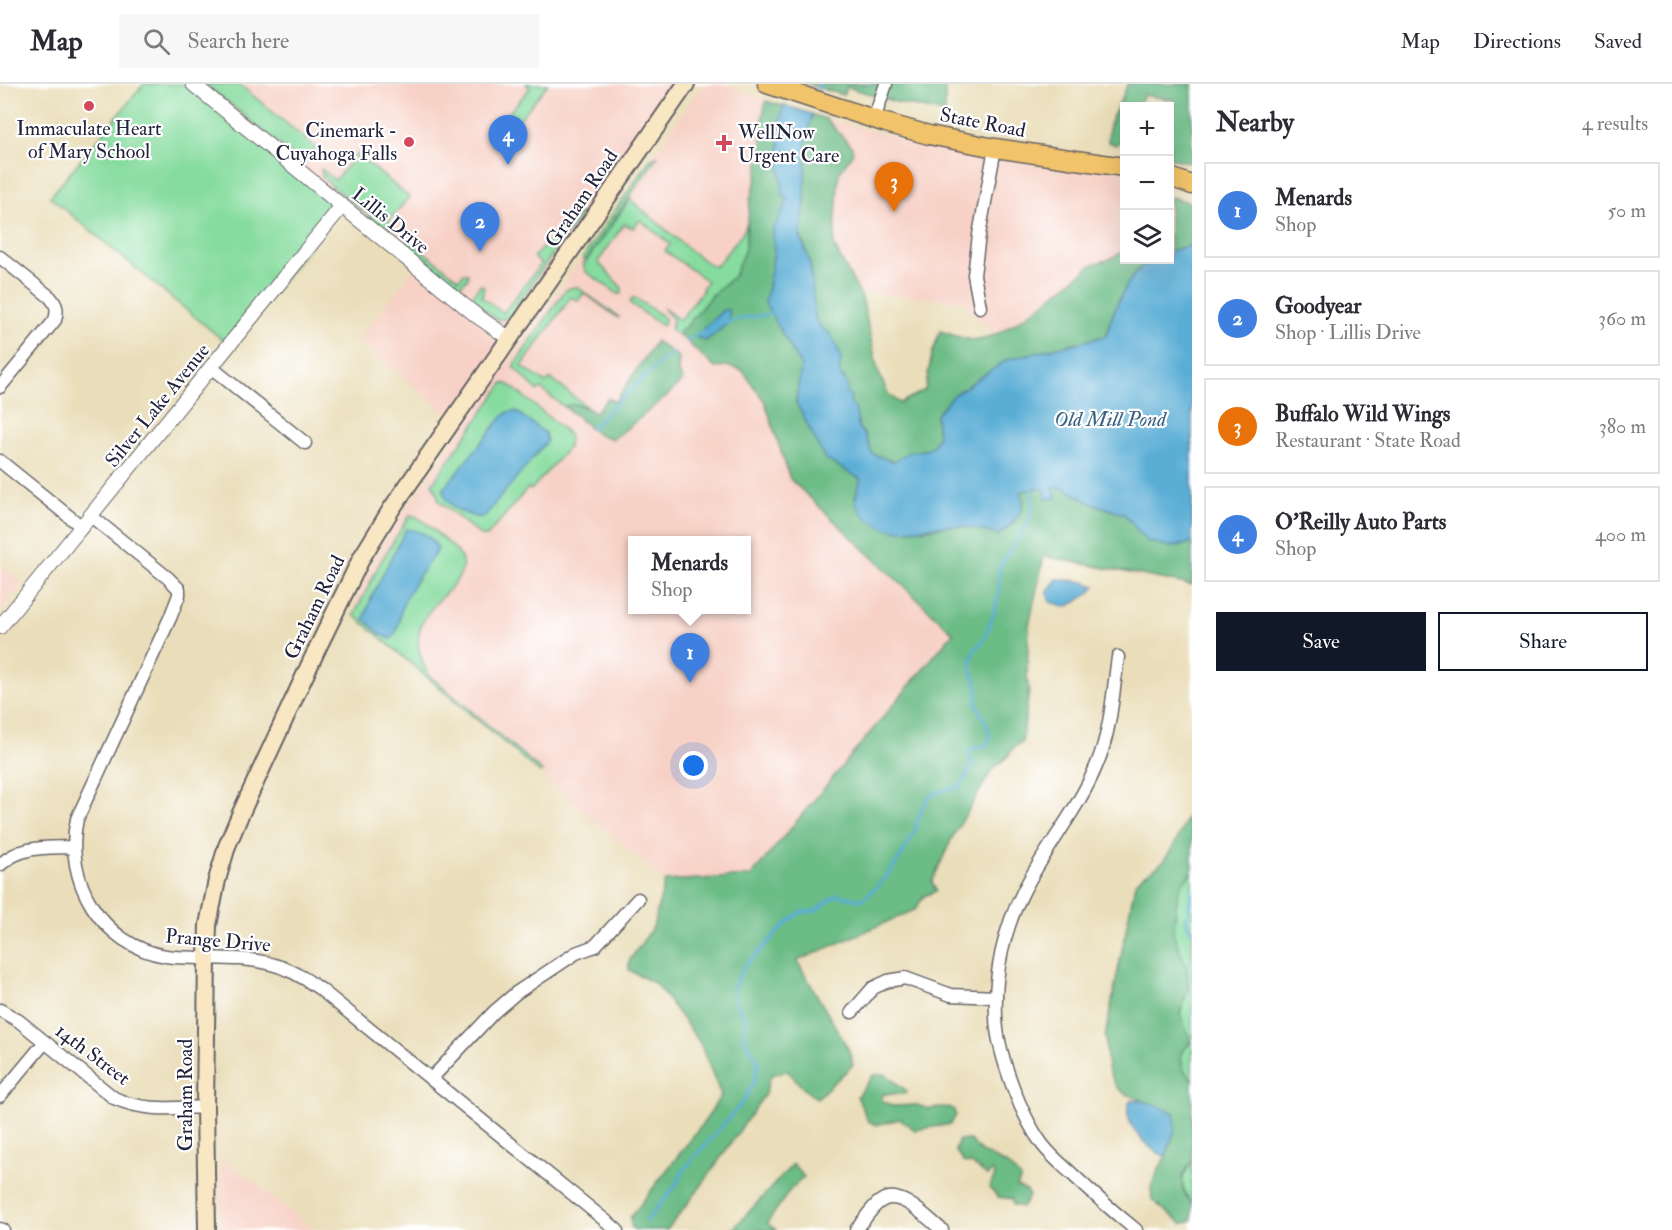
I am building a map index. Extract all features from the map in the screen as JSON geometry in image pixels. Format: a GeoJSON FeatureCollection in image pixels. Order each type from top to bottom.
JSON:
{"type":"FeatureCollection","features":[{"type":"Feature","properties":{"kind":"main road","name":"Graham Road"},"geometry":{"type":"LineString","coordinates":[[207,1230],[205,1107],[208,925],[227,846],[347,586],[370,543],[686,84]]}},
{"type":"Feature","properties":{"kind":"main road","name":"State Road"},"geometry":{"type":"LineString","coordinates":[[767,84],[928,135],[995,148],[1120,166]]}},
{"type":"Feature","properties":{"kind":"main road"},"geometry":{"type":"LineString","coordinates":[[1174,178],[1192,184]]}},
{"type":"Feature","properties":{"kind":"street","name":"Lillis Drive"},"geometry":{"type":"LineString","coordinates":[[193,84],[477,316],[510,339]]}},
{"type":"Feature","properties":{"kind":"street"},"geometry":{"type":"LineString","coordinates":[[874,119],[886,84]]}},
{"type":"Feature","properties":{"kind":"street"},"geometry":{"type":"LineString","coordinates":[[980,307],[974,275],[995,148]]}},
{"type":"Feature","properties":{"kind":"street","name":"Silver Lake Avenue"},"geometry":{"type":"LineString","coordinates":[[0,627],[342,206]]}},
{"type":"Feature","properties":{"kind":"street"},"geometry":{"type":"LineString","coordinates":[[0,257],[50,297],[55,302],[57,310],[55,320],[0,387]]}},
{"type":"Feature","properties":{"kind":"street"},"geometry":{"type":"LineString","coordinates":[[212,368],[305,443]]}},
{"type":"Feature","properties":{"kind":"street"},"geometry":{"type":"LineString","coordinates":[[0,461],[82,527]]}},
{"type":"Feature","properties":{"kind":"street","name":"Prange Drive"},"geometry":{"type":"LineString","coordinates":[[91,516],[177,585],[179,589],[179,595],[80,809],[75,827],[73,847],[83,893],[102,921],[135,946],[168,957],[241,958],[269,962],[300,975],[616,1230]]}},
{"type":"Feature","properties":{"kind":"street"},"geometry":{"type":"LineString","coordinates":[[1118,657],[1106,732],[1097,764],[1079,799],[1024,888],[1011,918],[1000,962],[995,1020],[1005,1062],[1020,1107],[1042,1144],[1096,1197],[1136,1230]]}},
{"type":"Feature","properties":{"kind":"street"},"geometry":{"type":"LineString","coordinates":[[0,865],[18,852],[27,849],[73,847]]}},
{"type":"Feature","properties":{"kind":"street"},"geometry":{"type":"LineString","coordinates":[[431,1079],[501,1006],[516,993],[576,953],[595,946],[638,899]]}},
{"type":"Feature","properties":{"kind":"street"},"geometry":{"type":"LineString","coordinates":[[852,1012],[873,988],[888,981],[905,978],[951,995],[996,997]]}},
{"type":"Feature","properties":{"kind":"street","name":"14th Street"},"geometry":{"type":"LineString","coordinates":[[0,1010],[19,1021],[114,1098],[130,1105],[148,1108],[205,1107]]}},
{"type":"Feature","properties":{"kind":"street"},"geometry":{"type":"LineString","coordinates":[[0,1096],[45,1042]]}},
{"type":"Feature","properties":{"kind":"street"},"geometry":{"type":"LineString","coordinates":[[856,1230],[881,1201],[889,1197],[908,1203],[942,1230]]}},
{"type":"Feature","properties":{"kind":"shaded area"},"geometry":{"type":"Polygon","coordinates":[[[193,84],[686,84],[454,420],[358,340],[416,266],[193,84]]]}},
{"type":"Feature","properties":{"kind":"shaded area"},"geometry":{"type":"Polygon","coordinates":[[[703,84],[722,84],[766,101],[761,124],[762,145],[757,177],[750,200],[745,249],[679,332],[700,352],[726,366],[742,370],[765,402],[790,479],[953,633],[751,876],[665,881],[429,677],[359,620],[355,602],[374,560],[393,528],[703,84]]]}},
{"type":"Feature","properties":{"kind":"shaded area"},"geometry":{"type":"Polygon","coordinates":[[[826,119],[907,140],[962,151],[1120,170],[1120,253],[1108,260],[1093,264],[1021,319],[996,335],[961,301],[858,292],[834,246],[839,173],[853,153],[826,119]]]}},
{"type":"Feature","properties":{"kind":"shaded area"},"geometry":{"type":"Polygon","coordinates":[[[0,565],[23,583],[0,611],[0,565]]]}},
{"type":"Feature","properties":{"kind":"shaded area"},"geometry":{"type":"Polygon","coordinates":[[[221,1157],[275,1199],[314,1230],[221,1230],[221,1157]]]}},
{"type":"Feature","properties":{"kind":"green space"},"geometry":{"type":"Polygon","coordinates":[[[144,84],[193,84],[342,206],[230,346],[50,197],[144,84]]]}},
{"type":"Feature","properties":{"kind":"green space"},"geometry":{"type":"Polygon","coordinates":[[[205,84],[239,84],[316,148],[309,156],[296,158],[205,84]]]}},
{"type":"Feature","properties":{"kind":"green space"},"geometry":{"type":"Polygon","coordinates":[[[526,84],[548,84],[511,130],[502,121],[530,88],[526,84]]]}},
{"type":"Feature","properties":{"kind":"green space"},"geometry":{"type":"Polygon","coordinates":[[[807,84],[945,84],[945,113],[899,103],[847,87],[843,95],[807,84]]]}},
{"type":"Feature","properties":{"kind":"green space"},"geometry":{"type":"Polygon","coordinates":[[[1128,84],[1192,84],[1192,163],[1174,159],[1174,100],[1144,95],[1140,102],[1120,102],[1120,141],[1117,145],[1108,142],[1109,125],[1128,84]]]}},
{"type":"Feature","properties":{"kind":"green space"},"geometry":{"type":"Polygon","coordinates":[[[766,101],[826,119],[852,147],[853,153],[839,173],[834,246],[862,298],[878,371],[888,394],[900,403],[925,390],[932,354],[940,331],[972,340],[989,337],[1019,320],[1093,264],[1108,260],[1120,253],[1120,264],[1147,264],[1138,270],[1122,293],[1106,336],[1008,359],[936,415],[938,436],[934,445],[926,450],[909,452],[895,462],[872,454],[865,435],[859,429],[855,408],[850,403],[845,380],[839,372],[841,358],[830,334],[821,328],[815,318],[806,249],[800,235],[805,201],[773,230],[774,253],[766,303],[801,366],[796,402],[861,479],[855,497],[922,530],[955,525],[998,535],[1019,492],[1038,488],[1046,490],[1046,498],[1053,487],[1064,488],[1089,502],[1126,515],[1146,541],[1170,547],[1192,543],[1192,585],[1044,556],[1029,625],[1027,674],[1029,690],[1022,742],[992,770],[952,838],[932,882],[936,891],[924,896],[915,910],[797,961],[849,1050],[853,1065],[817,1098],[804,1089],[787,1071],[771,1075],[765,1094],[699,1189],[667,1230],[635,1230],[630,1218],[707,1118],[721,1095],[700,1043],[687,1025],[656,984],[629,970],[629,961],[653,927],[665,881],[751,876],[953,633],[790,479],[765,402],[742,370],[726,366],[715,368],[679,332],[687,326],[710,297],[734,276],[745,249],[750,200],[757,177],[762,145],[761,124],[766,101]]]}},
{"type":"Feature","properties":{"kind":"green space"},"geometry":{"type":"Polygon","coordinates":[[[357,154],[409,197],[388,222],[391,225],[385,229],[322,176],[321,169],[335,180],[357,154]]]}},
{"type":"Feature","properties":{"kind":"green space"},"geometry":{"type":"Polygon","coordinates":[[[658,155],[586,260],[583,260],[650,160],[658,155]]]}},
{"type":"Feature","properties":{"kind":"green space"},"geometry":{"type":"Polygon","coordinates":[[[1174,198],[1192,203],[1192,245],[1174,250],[1174,198]]]}},
{"type":"Feature","properties":{"kind":"green space"},"geometry":{"type":"Polygon","coordinates":[[[630,199],[692,252],[712,266],[717,265],[744,231],[747,222],[745,249],[734,276],[710,297],[687,326],[679,332],[685,340],[671,330],[673,319],[663,308],[680,320],[703,290],[707,281],[665,251],[670,244],[640,220],[633,228],[624,224],[598,262],[622,288],[621,294],[585,271],[583,263],[630,199]]]}},
{"type":"Feature","properties":{"kind":"green space"},"geometry":{"type":"Polygon","coordinates":[[[579,213],[581,215],[508,318],[497,320],[473,301],[472,296],[480,285],[484,286],[482,297],[503,313],[541,264],[533,257],[579,213]]]}},
{"type":"Feature","properties":{"kind":"green space"},"geometry":{"type":"Polygon","coordinates":[[[412,232],[416,235],[411,242],[459,279],[464,273],[468,274],[468,278],[457,289],[405,246],[412,232]]]}},
{"type":"Feature","properties":{"kind":"green space"},"geometry":{"type":"Polygon","coordinates":[[[577,287],[619,317],[584,293],[578,301],[571,297],[522,366],[546,383],[551,379],[587,407],[580,405],[565,407],[572,413],[541,389],[538,391],[513,367],[564,292],[569,288],[577,287]]]}},
{"type":"Feature","properties":{"kind":"green space"},"geometry":{"type":"Polygon","coordinates":[[[632,298],[665,318],[665,323],[662,326],[630,303],[632,298]]]}},
{"type":"Feature","properties":{"kind":"green space"},"geometry":{"type":"Polygon","coordinates":[[[656,341],[679,357],[678,371],[683,380],[667,396],[613,439],[597,434],[565,406],[577,405],[595,412],[608,398],[615,402],[656,341]]]}},
{"type":"Feature","properties":{"kind":"green space"},"geometry":{"type":"Polygon","coordinates":[[[503,383],[510,385],[564,430],[569,436],[568,448],[531,490],[528,488],[487,536],[481,536],[439,501],[432,484],[503,383]]]}},
{"type":"Feature","properties":{"kind":"green space"},"geometry":{"type":"Polygon","coordinates":[[[410,515],[419,518],[456,550],[462,561],[461,573],[424,619],[419,634],[420,653],[429,675],[542,771],[540,773],[354,615],[381,561],[410,515]]]}},
{"type":"Feature","properties":{"kind":"green space"},"geometry":{"type":"Polygon","coordinates":[[[1192,805],[1192,873],[1183,882],[1178,892],[1173,933],[1187,969],[1188,989],[1180,1014],[1191,1042],[1181,1053],[1181,1061],[1186,1074],[1192,1079],[1192,1161],[1182,1177],[1183,1190],[1192,1205],[1192,1220],[1182,1224],[1152,1200],[1151,1187],[1171,1144],[1174,1113],[1124,1093],[1116,1086],[1108,1069],[1105,1037],[1135,884],[1168,855],[1192,805]]]}},
{"type":"Feature","properties":{"kind":"green space"},"geometry":{"type":"Polygon","coordinates":[[[1192,873],[1192,1079],[1185,1071],[1181,1057],[1181,1053],[1190,1042],[1180,1014],[1188,989],[1187,969],[1173,933],[1178,892],[1183,882],[1192,873]]]}},
{"type":"Feature","properties":{"kind":"green space"},"geometry":{"type":"Polygon","coordinates":[[[885,1074],[907,1091],[904,1094],[883,1094],[882,1101],[893,1106],[917,1105],[929,1109],[943,1107],[953,1109],[956,1115],[951,1124],[915,1130],[900,1119],[876,1125],[868,1121],[857,1096],[873,1075],[885,1074]]]}},
{"type":"Feature","properties":{"kind":"green space"},"geometry":{"type":"Polygon","coordinates":[[[959,1140],[970,1140],[981,1152],[1006,1164],[1021,1178],[1017,1187],[1027,1191],[1029,1196],[1023,1207],[1013,1205],[1012,1199],[998,1197],[989,1188],[995,1176],[992,1171],[987,1176],[972,1164],[964,1163],[955,1150],[959,1140]]]}},
{"type":"Feature","properties":{"kind":"green space"},"geometry":{"type":"Polygon","coordinates":[[[1192,1161],[1192,1205],[1183,1188],[1183,1178],[1192,1161]]]}},
{"type":"Feature","properties":{"kind":"green space"},"geometry":{"type":"Polygon","coordinates":[[[793,1164],[804,1177],[790,1190],[767,1223],[776,1230],[732,1230],[793,1164]]]}},
{"type":"Feature","properties":{"kind":"water","name":"Old Mill Pond"},"geometry":{"type":"Polygon","coordinates":[[[783,105],[812,114],[806,144],[805,201],[800,235],[810,263],[815,318],[821,328],[830,334],[838,349],[841,358],[839,372],[848,387],[846,393],[851,396],[850,403],[855,408],[859,429],[865,435],[872,454],[894,462],[909,452],[926,450],[934,445],[938,436],[936,415],[952,396],[1008,359],[1106,336],[1123,292],[1138,271],[1146,264],[1174,264],[1174,250],[1192,245],[1192,543],[1170,547],[1146,541],[1125,515],[1089,502],[1064,488],[1053,487],[1057,498],[1046,499],[1045,490],[1037,488],[1020,492],[1023,501],[1018,516],[998,535],[957,526],[911,530],[889,529],[878,525],[863,514],[855,501],[861,479],[825,459],[796,402],[801,366],[765,303],[774,253],[773,230],[788,199],[784,198],[781,174],[780,129],[783,105]]]}},
{"type":"Feature","properties":{"kind":"water"},"geometry":{"type":"Polygon","coordinates":[[[723,310],[728,310],[730,314],[728,323],[706,341],[697,338],[699,333],[723,310]]]}},
{"type":"Feature","properties":{"kind":"water"},"geometry":{"type":"Polygon","coordinates":[[[516,411],[545,433],[547,441],[484,517],[471,516],[458,510],[447,500],[444,488],[502,417],[508,412],[516,411]]]}},
{"type":"Feature","properties":{"kind":"water"},"geometry":{"type":"Polygon","coordinates":[[[406,529],[425,535],[438,549],[406,597],[398,628],[391,639],[380,634],[364,619],[371,598],[406,529]]]}},
{"type":"Feature","properties":{"kind":"water"},"geometry":{"type":"Polygon","coordinates":[[[1057,579],[1084,582],[1095,586],[1090,593],[1067,607],[1050,602],[1047,592],[1057,579]]]}},
{"type":"Feature","properties":{"kind":"water"},"geometry":{"type":"Polygon","coordinates":[[[1131,1100],[1158,1106],[1174,1113],[1175,1129],[1166,1156],[1151,1148],[1137,1134],[1128,1116],[1131,1100]]]}},
{"type":"Feature","properties":{"kind":"waterway"},"geometry":{"type":"LineString","coordinates":[[816,92],[820,84]]}},
{"type":"Feature","properties":{"kind":"waterway"},"geometry":{"type":"LineString","coordinates":[[726,323],[772,314]]}},
{"type":"Feature","properties":{"kind":"waterway"},"geometry":{"type":"LineString","coordinates":[[686,341],[703,331]]}},
{"type":"Feature","properties":{"kind":"waterway"},"geometry":{"type":"LineString","coordinates":[[591,429],[672,352]]}},
{"type":"Feature","properties":{"kind":"waterway"},"geometry":{"type":"LineString","coordinates":[[646,1221],[674,1188],[685,1168],[743,1102],[754,1082],[758,1061],[744,1038],[746,1020],[736,1004],[733,989],[743,968],[789,921],[801,912],[815,911],[837,895],[861,900],[877,887],[905,849],[928,799],[938,792],[961,786],[973,763],[968,754],[971,749],[986,745],[990,741],[988,728],[976,702],[978,688],[971,670],[971,659],[984,639],[994,613],[999,593],[999,568],[1030,519],[1033,506],[1031,489]]}},
{"type":"Feature","properties":{"kind":"waterway"},"geometry":{"type":"LineString","coordinates":[[1192,890],[1186,922],[1192,932]]}},
{"type":"Feature","properties":{"kind":"place","name":"Immaculate Heart of Mary School"},"geometry":{"type":"Point","coordinates":[89,106]}},
{"type":"Feature","properties":{"kind":"place","name":"Cinemark - Cuyahoga Falls"},"geometry":{"type":"Point","coordinates":[409,142]}},
{"type":"Feature","properties":{"kind":"place","name":"WellNow Urgent Care"},"geometry":{"type":"Point","coordinates":[724,143]}},
{"type":"Feature","properties":{"kind":"place","name":"O'Reilly Auto Parts"},"geometry":{"type":"Point","coordinates":[508,165]}},
{"type":"Feature","properties":{"kind":"place","name":"Buffalo Wild Wings"},"geometry":{"type":"Point","coordinates":[894,212]}},
{"type":"Feature","properties":{"kind":"place","name":"Goodyear"},"geometry":{"type":"Point","coordinates":[480,252]}},
{"type":"Feature","properties":{"kind":"place","name":"Menards"},"geometry":{"type":"Point","coordinates":[690,683]}}]}
